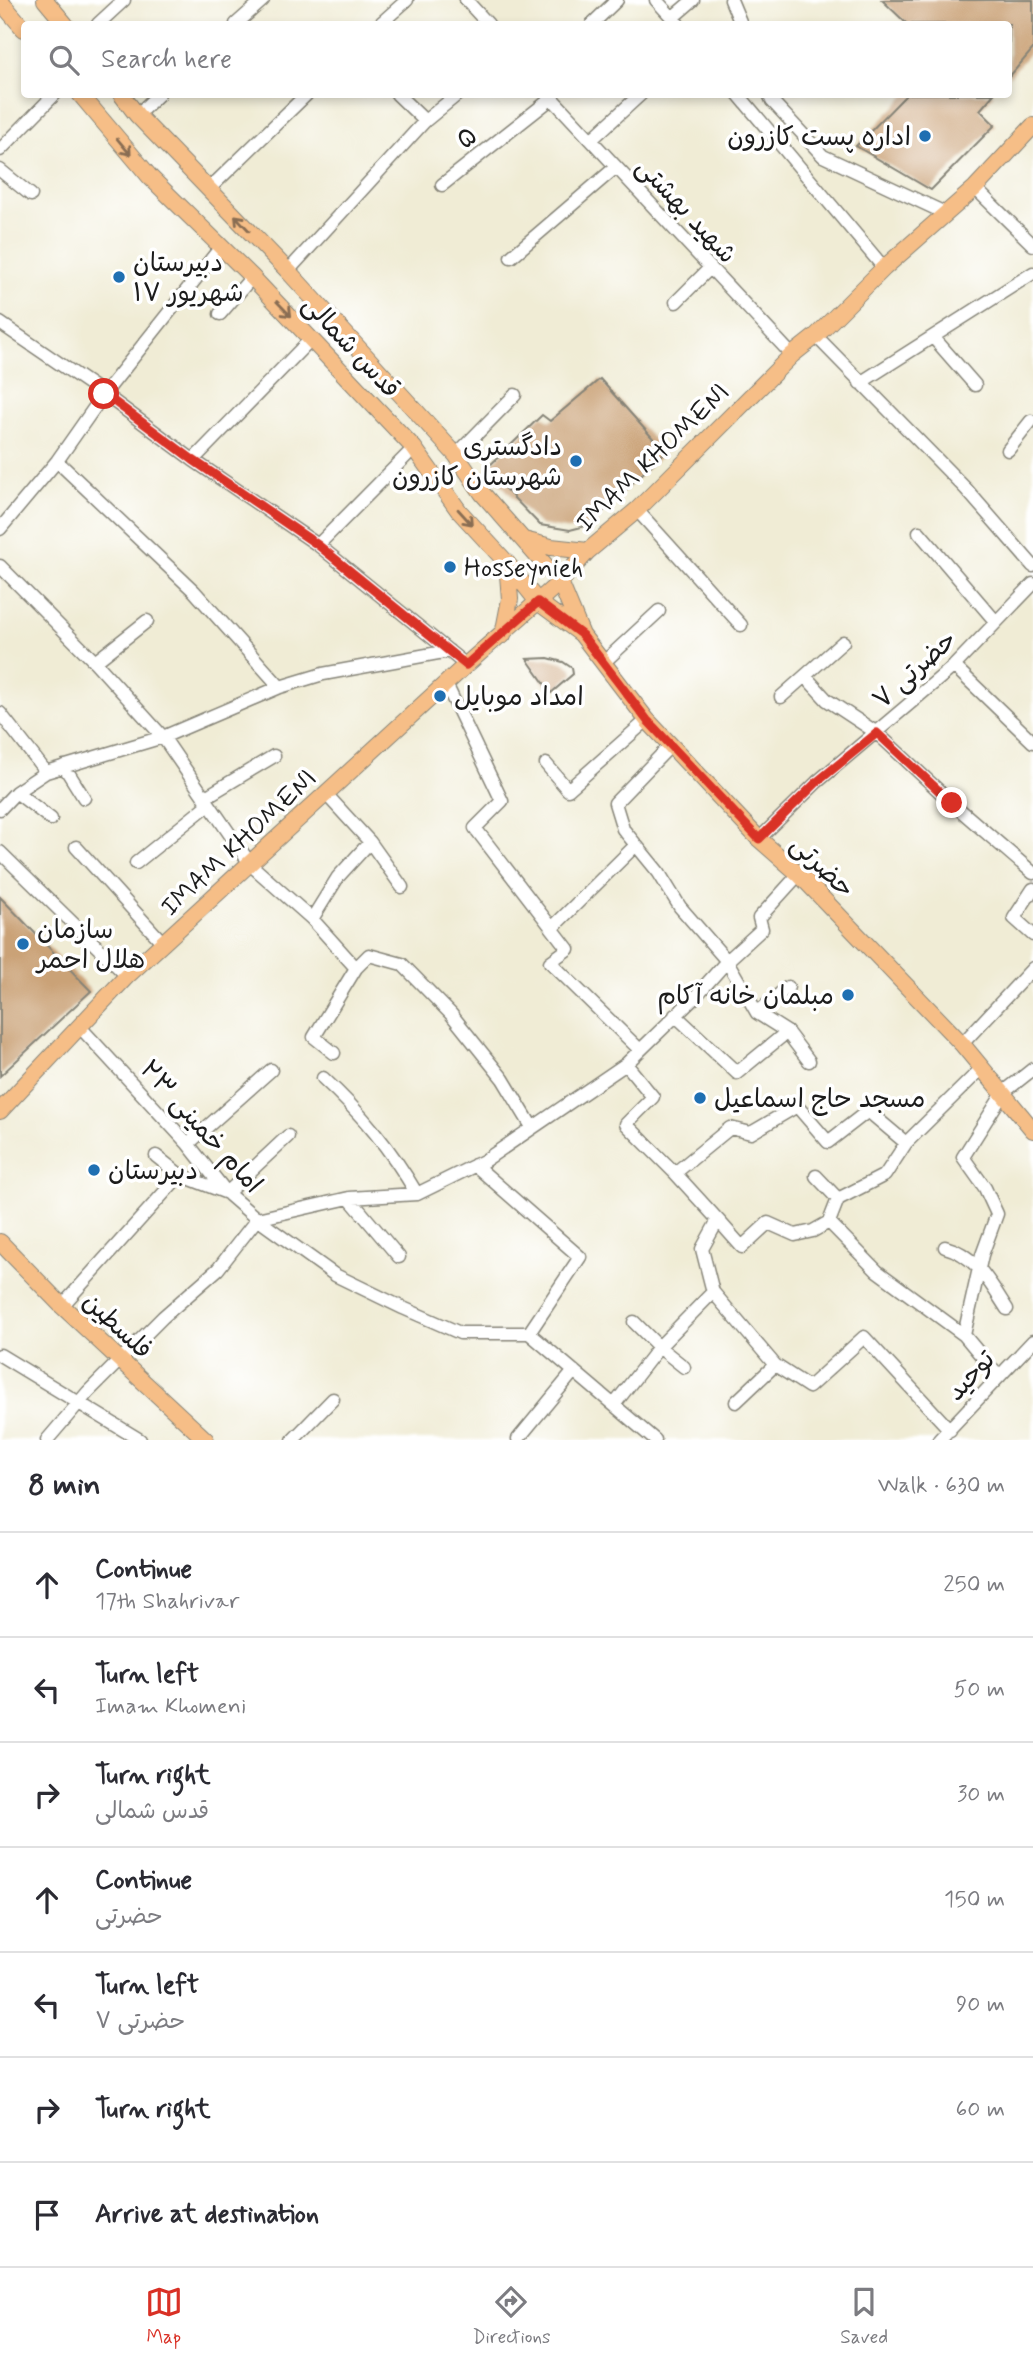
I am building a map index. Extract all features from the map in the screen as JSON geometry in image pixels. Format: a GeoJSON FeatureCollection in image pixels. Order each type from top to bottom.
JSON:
{"type":"FeatureCollection","features":[{"type":"Feature","properties":{"kind":"main road"},"geometry":{"type":"LineString","coordinates":[[45,0],[62,21]]}},
{"type":"Feature","properties":{"kind":"main road"},"geometry":{"type":"LineString","coordinates":[[0,1],[21,26]]}},
{"type":"Feature","properties":{"kind":"main road","name":"قدس شمالی"},"geometry":{"type":"LineString","coordinates":[[83,98],[150,177],[312,338],[414,448],[459,511],[507,563],[538,602],[582,635]]}},
{"type":"Feature","properties":{"kind":"main road","name":"قدس شمالی"},"geometry":{"type":"LineString","coordinates":[[124,98],[137,115],[288,271],[456,455],[482,493],[560,582],[582,635]]}},
{"type":"Feature","properties":{"kind":"main road","name":"IMAM KHOMENI"},"geometry":{"type":"LineString","coordinates":[[0,1111],[127,976],[560,582],[792,355],[816,336],[884,268],[975,188],[1033,126]]}},
{"type":"Feature","properties":{"kind":"main road"},"geometry":{"type":"LineString","coordinates":[[524,540],[551,547],[589,551]]}},
{"type":"Feature","properties":{"kind":"main road"},"geometry":{"type":"LineString","coordinates":[[503,635],[510,599],[507,563]]}},
{"type":"Feature","properties":{"kind":"main road","name":"حضرتی"},"geometry":{"type":"LineString","coordinates":[[582,635],[670,746],[759,839],[799,874],[962,1044],[1033,1130]]}},
{"type":"Feature","properties":{"kind":"main road","name":"فلسطین"},"geometry":{"type":"LineString","coordinates":[[0,1242],[62,1306],[206,1440]]}},
{"type":"Feature","properties":{"kind":"street"},"geometry":{"type":"LineString","coordinates":[[101,21],[124,0]]}},
{"type":"Feature","properties":{"kind":"street"},"geometry":{"type":"LineString","coordinates":[[239,21],[263,0]]}},
{"type":"Feature","properties":{"kind":"street"},"geometry":{"type":"LineString","coordinates":[[383,21],[407,0]]}},
{"type":"Feature","properties":{"kind":"street"},"geometry":{"type":"LineString","coordinates":[[485,21],[471,5],[487,0]]}},
{"type":"Feature","properties":{"kind":"street"},"geometry":{"type":"LineString","coordinates":[[595,21],[617,0]]}},
{"type":"Feature","properties":{"kind":"street"},"geometry":{"type":"LineString","coordinates":[[656,0],[675,21],[692,0]]}},
{"type":"Feature","properties":{"kind":"street"},"geometry":{"type":"LineString","coordinates":[[732,0],[740,21]]}},
{"type":"Feature","properties":{"kind":"street"},"geometry":{"type":"LineString","coordinates":[[0,150],[51,98]]}},
{"type":"Feature","properties":{"kind":"street"},"geometry":{"type":"LineString","coordinates":[[137,115],[155,98]]}},
{"type":"Feature","properties":{"kind":"street"},"geometry":{"type":"LineString","coordinates":[[210,188],[303,98]]}},
{"type":"Feature","properties":{"kind":"street"},"geometry":{"type":"LineString","coordinates":[[401,98],[425,121]]}},
{"type":"Feature","properties":{"kind":"street"},"geometry":{"type":"LineString","coordinates":[[288,271],[425,121],[453,98]]}},
{"type":"Feature","properties":{"kind":"street","name":"۵"},"geometry":{"type":"LineString","coordinates":[[442,185],[548,98]]}},
{"type":"Feature","properties":{"kind":"street","name":"شهید بهشتی"},"geometry":{"type":"LineString","coordinates":[[552,98],[792,355]]}},
{"type":"Feature","properties":{"kind":"street"},"geometry":{"type":"LineString","coordinates":[[591,140],[637,98]]}},
{"type":"Feature","properties":{"kind":"street"},"geometry":{"type":"LineString","coordinates":[[741,98],[884,268]]}},
{"type":"Feature","properties":{"kind":"street"},"geometry":{"type":"LineString","coordinates":[[771,98],[823,156],[946,213]]}},
{"type":"Feature","properties":{"kind":"street"},"geometry":{"type":"LineString","coordinates":[[511,257],[615,167]]}},
{"type":"Feature","properties":{"kind":"street"},"geometry":{"type":"LineString","coordinates":[[0,170],[31,195]]}},
{"type":"Feature","properties":{"kind":"street"},"geometry":{"type":"LineString","coordinates":[[975,188],[1033,245]]}},
{"type":"Feature","properties":{"kind":"street"},"geometry":{"type":"LineString","coordinates":[[0,528],[57,461],[104,394],[221,247]]}},
{"type":"Feature","properties":{"kind":"street"},"geometry":{"type":"LineString","coordinates":[[676,302],[710,268]]}},
{"type":"Feature","properties":{"kind":"street"},"geometry":{"type":"LineString","coordinates":[[860,383],[1033,273]]}},
{"type":"Feature","properties":{"kind":"street"},"geometry":{"type":"LineString","coordinates":[[220,314],[252,277]]}},
{"type":"Feature","properties":{"kind":"street"},"geometry":{"type":"LineString","coordinates":[[0,323],[318,545],[466,665]]}},
{"type":"Feature","properties":{"kind":"street"},"geometry":{"type":"LineString","coordinates":[[816,336],[966,489],[1033,566]]}},
{"type":"Feature","properties":{"kind":"street"},"geometry":{"type":"LineString","coordinates":[[933,337],[975,385]]}},
{"type":"Feature","properties":{"kind":"street"},"geometry":{"type":"LineString","coordinates":[[193,460],[312,338]]}},
{"type":"Feature","properties":{"kind":"street"},"geometry":{"type":"LineString","coordinates":[[456,455],[515,395]]}},
{"type":"Feature","properties":{"kind":"street"},"geometry":{"type":"LineString","coordinates":[[1008,450],[1032,420]]}},
{"type":"Feature","properties":{"kind":"street"},"geometry":{"type":"LineString","coordinates":[[318,545],[414,448]]}},
{"type":"Feature","properties":{"kind":"street"},"geometry":{"type":"LineString","coordinates":[[57,461],[194,591],[280,687]]}},
{"type":"Feature","properties":{"kind":"street"},"geometry":{"type":"LineString","coordinates":[[636,510],[741,625]]}},
{"type":"Feature","properties":{"kind":"street"},"geometry":{"type":"LineString","coordinates":[[919,532],[996,622]]}},
{"type":"Feature","properties":{"kind":"street"},"geometry":{"type":"LineString","coordinates":[[0,566],[95,662],[163,737],[251,865],[312,919],[356,968]]}},
{"type":"Feature","properties":{"kind":"street","name":"حضرتی ۷"},"geometry":{"type":"LineString","coordinates":[[759,839],[817,782],[954,666],[1033,584]]}},
{"type":"Feature","properties":{"kind":"street"},"geometry":{"type":"LineString","coordinates":[[603,663],[659,611]]}},
{"type":"Feature","properties":{"kind":"street"},"geometry":{"type":"LineString","coordinates":[[95,662],[147,621]]}},
{"type":"Feature","properties":{"kind":"street"},"geometry":{"type":"LineString","coordinates":[[781,697],[844,642]]}},
{"type":"Feature","properties":{"kind":"street"},"geometry":{"type":"LineString","coordinates":[[0,810],[16,792],[46,772],[163,737],[280,687],[323,674],[449,651]]}},
{"type":"Feature","properties":{"kind":"street"},"geometry":{"type":"LineString","coordinates":[[954,666],[1033,742]]}},
{"type":"Feature","properties":{"kind":"street"},"geometry":{"type":"LineString","coordinates":[[805,676],[827,700],[877,733],[1033,873]]}},
{"type":"Feature","properties":{"kind":"street"},"geometry":{"type":"LineString","coordinates":[[446,684],[502,801],[475,828],[568,948],[550,962],[640,1050]]}},
{"type":"Feature","properties":{"kind":"street"},"geometry":{"type":"LineString","coordinates":[[0,713],[46,772]]}},
{"type":"Feature","properties":{"kind":"street"},"geometry":{"type":"LineString","coordinates":[[545,764],[568,790],[647,720]]}},
{"type":"Feature","properties":{"kind":"street"},"geometry":{"type":"LineString","coordinates":[[670,746],[615,803],[623,829],[659,873],[680,907],[727,961],[757,1013],[786,1032],[809,1061]]}},
{"type":"Feature","properties":{"kind":"street"},"geometry":{"type":"LineString","coordinates":[[135,863],[206,801],[274,756]]}},
{"type":"Feature","properties":{"kind":"street"},"geometry":{"type":"LineString","coordinates":[[64,766],[83,798]]}},
{"type":"Feature","properties":{"kind":"street"},"geometry":{"type":"LineString","coordinates":[[16,792],[51,819]]}},
{"type":"Feature","properties":{"kind":"street"},"geometry":{"type":"LineString","coordinates":[[326,794],[370,842],[402,887]]}},
{"type":"Feature","properties":{"kind":"street"},"geometry":{"type":"LineString","coordinates":[[312,919],[338,877],[370,842]]}},
{"type":"Feature","properties":{"kind":"street"},"geometry":{"type":"LineString","coordinates":[[553,927],[635,845]]}},
{"type":"Feature","properties":{"kind":"street"},"geometry":{"type":"LineString","coordinates":[[76,847],[164,944]]}},
{"type":"Feature","properties":{"kind":"street"},"geometry":{"type":"LineString","coordinates":[[0,852],[127,976]]}},
{"type":"Feature","properties":{"kind":"street"},"geometry":{"type":"LineString","coordinates":[[47,1440],[79,1403],[163,1317],[218,1269],[257,1219],[349,1198],[417,1194],[475,1164],[626,1064],[762,929],[759,918],[799,874]]}},
{"type":"Feature","properties":{"kind":"street"},"geometry":{"type":"LineString","coordinates":[[1033,889],[1014,918],[1033,935]]}},
{"type":"Feature","properties":{"kind":"street"},"geometry":{"type":"LineString","coordinates":[[334,1053],[314,1037],[356,968],[369,955],[402,964],[451,1014],[503,1079],[532,1127]]}},
{"type":"Feature","properties":{"kind":"street"},"geometry":{"type":"LineString","coordinates":[[962,1044],[1033,968]]}},
{"type":"Feature","properties":{"kind":"street"},"geometry":{"type":"LineString","coordinates":[[757,1013],[788,987]]}},
{"type":"Feature","properties":{"kind":"street"},"geometry":{"type":"LineString","coordinates":[[675,1015],[737,1073],[786,1032]]}},
{"type":"Feature","properties":{"kind":"street","name":"امام خمینی ۲۳"},"geometry":{"type":"LineString","coordinates":[[80,1027],[188,1144],[227,1193],[257,1219],[335,1275],[460,1333],[529,1333]]}},
{"type":"Feature","properties":{"kind":"street"},"geometry":{"type":"LineString","coordinates":[[626,1064],[653,1097],[626,1124],[675,1172],[729,1235],[743,1247],[768,1223],[795,1234],[813,1231],[829,1222],[838,1199],[885,1175],[906,1143],[981,1069]]}},
{"type":"Feature","properties":{"kind":"street"},"geometry":{"type":"LineString","coordinates":[[964,1335],[980,1268],[998,1214],[985,1188],[963,1157],[1004,1092],[1033,1069]]}},
{"type":"Feature","properties":{"kind":"street"},"geometry":{"type":"LineString","coordinates":[[188,1144],[271,1070]]}},
{"type":"Feature","properties":{"kind":"street"},"geometry":{"type":"LineString","coordinates":[[323,1078],[373,1126],[417,1194]]}},
{"type":"Feature","properties":{"kind":"street"},"geometry":{"type":"LineString","coordinates":[[675,1172],[730,1128],[751,1133],[797,1106],[828,1142],[868,1111],[906,1143]]}},
{"type":"Feature","properties":{"kind":"street"},"geometry":{"type":"LineString","coordinates":[[156,1156],[180,1175],[227,1193],[288,1136]]}},
{"type":"Feature","properties":{"kind":"street"},"geometry":{"type":"LineString","coordinates":[[475,1164],[580,1256],[529,1333],[655,1440]]}},
{"type":"Feature","properties":{"kind":"street"},"geometry":{"type":"LineString","coordinates":[[62,1306],[180,1175]]}},
{"type":"Feature","properties":{"kind":"street"},"geometry":{"type":"LineString","coordinates":[[816,1175],[838,1199]]}},
{"type":"Feature","properties":{"kind":"street"},"geometry":{"type":"LineString","coordinates":[[349,1198],[399,1258]]}},
{"type":"Feature","properties":{"kind":"street"},"geometry":{"type":"LineString","coordinates":[[718,1220],[702,1249],[713,1292],[775,1365],[809,1387],[864,1337],[950,1430]]}},
{"type":"Feature","properties":{"kind":"street"},"geometry":{"type":"LineString","coordinates":[[829,1222],[877,1271],[964,1335],[999,1377]]}},
{"type":"Feature","properties":{"kind":"street"},"geometry":{"type":"LineString","coordinates":[[945,1247],[960,1251],[980,1268],[1007,1309]]}},
{"type":"Feature","properties":{"kind":"street"},"geometry":{"type":"LineString","coordinates":[[614,1405],[659,1346],[713,1292]]}},
{"type":"Feature","properties":{"kind":"street"},"geometry":{"type":"LineString","coordinates":[[634,1322],[684,1367]]}},
{"type":"Feature","properties":{"kind":"street","name":"توحید"},"geometry":{"type":"LineString","coordinates":[[939,1440],[1033,1340]]}},
{"type":"Feature","properties":{"kind":"street"},"geometry":{"type":"LineString","coordinates":[[0,1355],[140,1440]]}},
{"type":"Feature","properties":{"kind":"street"},"geometry":{"type":"LineString","coordinates":[[736,1402],[775,1365]]}},
{"type":"Feature","properties":{"kind":"street"},"geometry":{"type":"LineString","coordinates":[[518,1439],[574,1371]]}},
{"type":"Feature","properties":{"kind":"street"},"geometry":{"type":"LineString","coordinates":[[293,1440],[333,1399]]}},
{"type":"Feature","properties":{"kind":"building"},"geometry":{"type":"Polygon","coordinates":[[[882,0],[1033,0],[1033,49],[1012,74],[1012,21],[904,21],[882,0]]]}},
{"type":"Feature","properties":{"kind":"building","name":"اداره پست کازرون"},"geometry":{"type":"Polygon","coordinates":[[[903,98],[990,98],[980,110],[995,125],[931,190],[856,146],[903,98]]]}},
{"type":"Feature","properties":{"kind":"building","name":"دادگستری شهرستان کازرون"},"geometry":{"type":"Polygon","coordinates":[[[600,379],[665,452],[589,525],[570,530],[540,525],[486,469],[542,415],[550,421],[600,379]]]}},
{"type":"Feature","properties":{"kind":"building"},"geometry":{"type":"Polygon","coordinates":[[[548,658],[563,662],[572,668],[573,674],[551,693],[527,659],[548,658]]]}},
{"type":"Feature","properties":{"kind":"building","name":"سازمان هلال احمر"},"geometry":{"type":"Polygon","coordinates":[[[0,897],[91,991],[0,1076],[0,897]]]}},
{"type":"Feature","properties":{"kind":"place","name":"اداره پست کازرون"},"geometry":{"type":"Point","coordinates":[925,136]}},
{"type":"Feature","properties":{"kind":"place","name":"دبیرستان ۱۷ شهریور"},"geometry":{"type":"Point","coordinates":[119,277]}},
{"type":"Feature","properties":{"kind":"place","name":"دادگستری شهرستان کازرون"},"geometry":{"type":"Point","coordinates":[576,461]}},
{"type":"Feature","properties":{"kind":"place","name":"Hosseynieh"},"geometry":{"type":"Point","coordinates":[450,567]}},
{"type":"Feature","properties":{"kind":"place","name":"امداد موبایل"},"geometry":{"type":"Point","coordinates":[440,696]}},
{"type":"Feature","properties":{"kind":"place","name":"سازمان هلال احمر"},"geometry":{"type":"Point","coordinates":[23,944]}},
{"type":"Feature","properties":{"kind":"place","name":"مبلمان خانه آکام"},"geometry":{"type":"Point","coordinates":[848,995]}},
{"type":"Feature","properties":{"kind":"place","name":"مسجد حاج اسماعیل"},"geometry":{"type":"Point","coordinates":[700,1098]}},
{"type":"Feature","properties":{"kind":"place","name":"دبیرستان"},"geometry":{"type":"Point","coordinates":[94,1170]}},
{"type":"Feature","properties":{"kind":"route"},"geometry":{"type":"LineString","coordinates":[[104,394],[193,460],[318,545],[466,665],[538,602],[582,635],[647,720],[759,839],[817,782],[877,733],[952,803]]}}]}
